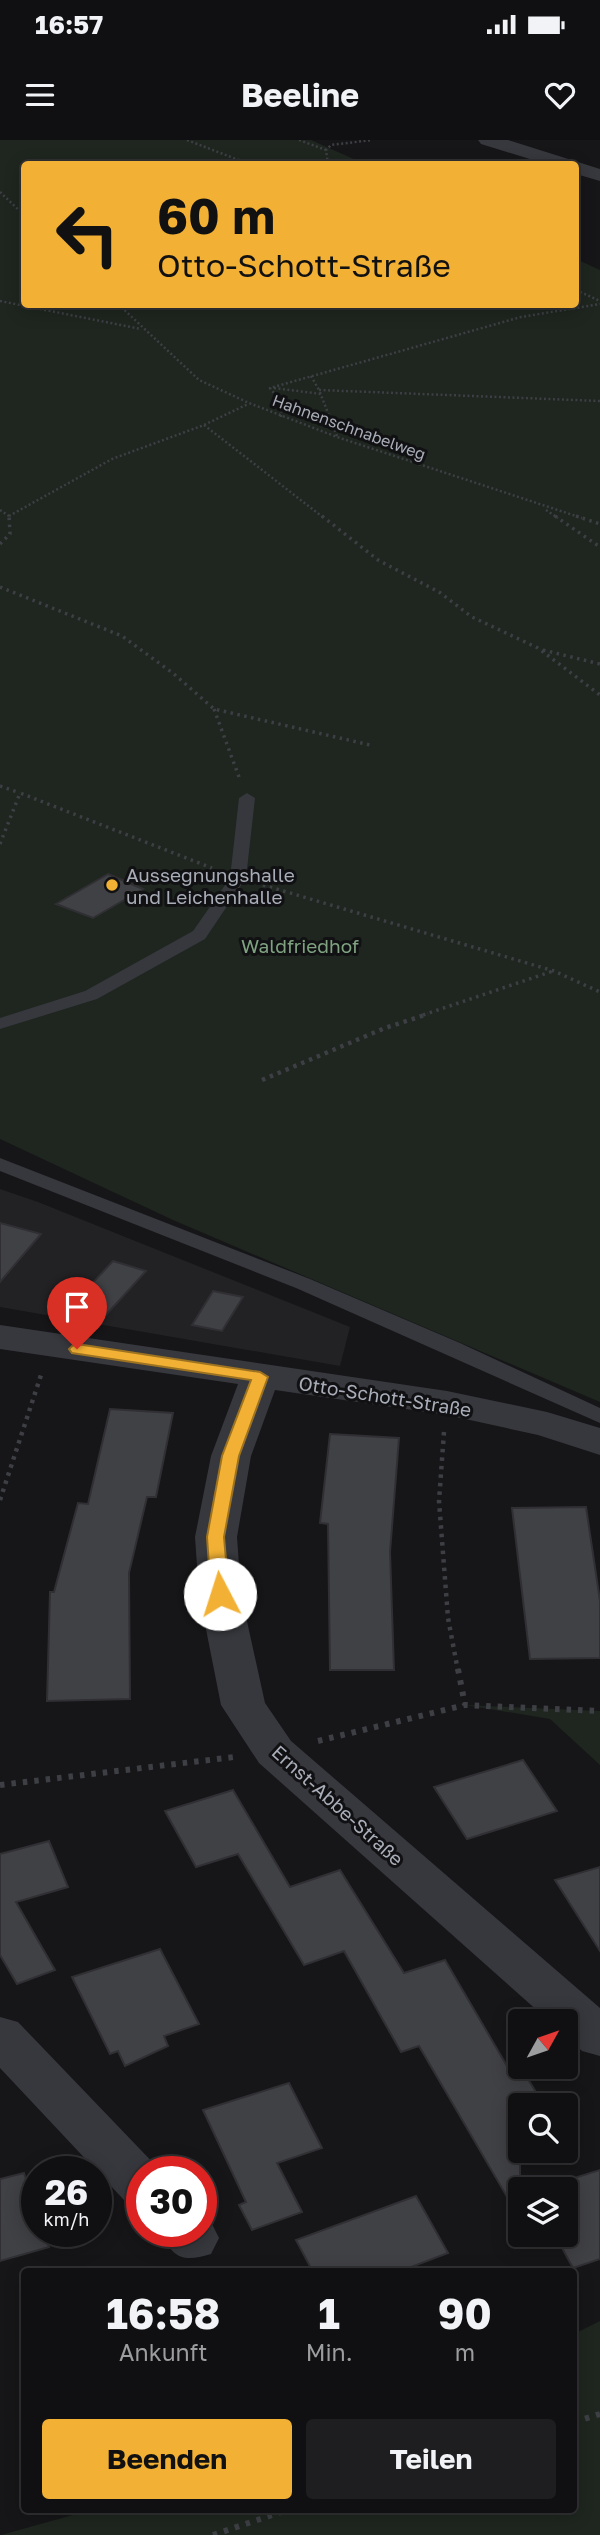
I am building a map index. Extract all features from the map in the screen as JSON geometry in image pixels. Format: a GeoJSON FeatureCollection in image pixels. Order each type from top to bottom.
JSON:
{"type":"FeatureCollection","features":[{"type":"Feature","properties":{"kind":"street"},"geometry":{"type":"LineString","coordinates":[[488,140],[555,161]]}},
{"type":"Feature","properties":{"kind":"street"},"geometry":{"type":"LineString","coordinates":[[579,169],[600,175]]}},
{"type":"Feature","properties":{"kind":"street","name":"Otto-Schott-Straße"},"geometry":{"type":"LineString","coordinates":[[0,1337],[447,1403],[547,1424],[600,1442]]}},
{"type":"Feature","properties":{"kind":"street","name":"Ernst-Abbe-Straße"},"geometry":{"type":"LineString","coordinates":[[260,1377],[231,1456],[216,1537],[220,1594],[243,1705],[275,1752],[600,2037]]}},
{"type":"Feature","properties":{"kind":"street"},"geometry":{"type":"LineString","coordinates":[[0,2036],[126,2168]]}},
{"type":"Feature","properties":{"kind":"lane"},"geometry":{"type":"LineString","coordinates":[[0,1024],[91,995],[199,935],[238,878],[247,798]]}},
{"type":"Feature","properties":{"kind":"lane"},"geometry":{"type":"LineString","coordinates":[[0,1164],[372,1312],[492,1364],[600,1416]]}},
{"type":"Feature","properties":{"kind":"path"},"geometry":{"type":"LineString","coordinates":[[187,140],[241,161]]}},
{"type":"Feature","properties":{"kind":"path"},"geometry":{"type":"LineString","coordinates":[[299,140],[326,149]]}},
{"type":"Feature","properties":{"kind":"path"},"geometry":{"type":"LineString","coordinates":[[326,149],[331,145],[372,140]]}},
{"type":"Feature","properties":{"kind":"path"},"geometry":{"type":"LineString","coordinates":[[326,149],[328,161]]}},
{"type":"Feature","properties":{"kind":"path"},"geometry":{"type":"LineString","coordinates":[[0,192],[21,212]]}},
{"type":"Feature","properties":{"kind":"path"},"geometry":{"type":"LineString","coordinates":[[579,292],[600,302]]}},
{"type":"Feature","properties":{"kind":"path"},"geometry":{"type":"LineString","coordinates":[[0,301],[21,305]]}},
{"type":"Feature","properties":{"kind":"path"},"geometry":{"type":"LineString","coordinates":[[579,306],[600,302]]}},
{"type":"Feature","properties":{"kind":"path"},"geometry":{"type":"LineString","coordinates":[[34,308],[142,330]]}},
{"type":"Feature","properties":{"kind":"path","name":"Hahnenschnabelweg"},"geometry":{"type":"LineString","coordinates":[[122,308],[142,330],[199,380],[248,403],[337,437],[600,524]]}},
{"type":"Feature","properties":{"kind":"path"},"geometry":{"type":"LineString","coordinates":[[270,388],[521,317],[568,308]]}},
{"type":"Feature","properties":{"kind":"path"},"geometry":{"type":"LineString","coordinates":[[310,375],[320,392],[337,437]]}},
{"type":"Feature","properties":{"kind":"path"},"geometry":{"type":"LineString","coordinates":[[270,388],[600,401]]}},
{"type":"Feature","properties":{"kind":"path"},"geometry":{"type":"LineString","coordinates":[[270,388],[282,404],[281,417]]}},
{"type":"Feature","properties":{"kind":"path"},"geometry":{"type":"LineString","coordinates":[[9,516],[112,459],[204,425],[248,403]]}},
{"type":"Feature","properties":{"kind":"path"},"geometry":{"type":"LineString","coordinates":[[204,425],[377,560],[439,593],[472,617],[538,649],[600,695]]}},
{"type":"Feature","properties":{"kind":"path"},"geometry":{"type":"LineString","coordinates":[[543,507],[600,547]]}},
{"type":"Feature","properties":{"kind":"path"},"geometry":{"type":"LineString","coordinates":[[0,510],[9,516]]}},
{"type":"Feature","properties":{"kind":"path"},"geometry":{"type":"LineString","coordinates":[[0,544],[10,534],[9,516]]}},
{"type":"Feature","properties":{"kind":"path"},"geometry":{"type":"LineString","coordinates":[[0,587],[122,636],[174,674],[214,709],[370,745]]}},
{"type":"Feature","properties":{"kind":"path"},"geometry":{"type":"LineString","coordinates":[[538,649],[600,664]]}},
{"type":"Feature","properties":{"kind":"path"},"geometry":{"type":"LineString","coordinates":[[214,709],[247,798]]}},
{"type":"Feature","properties":{"kind":"path"},"geometry":{"type":"LineString","coordinates":[[0,786],[238,878],[554,971],[600,992]]}},
{"type":"Feature","properties":{"kind":"path"},"geometry":{"type":"LineString","coordinates":[[0,844],[20,793]]}},
{"type":"Feature","properties":{"kind":"path"},"geometry":{"type":"LineString","coordinates":[[262,1080],[385,1028],[554,971]]}},
{"type":"Feature","properties":{"kind":"path"},"geometry":{"type":"LineString","coordinates":[[0,1500],[51,1345]]}},
{"type":"Feature","properties":{"kind":"path"},"geometry":{"type":"LineString","coordinates":[[447,1403],[439,1501],[448,1618],[465,1705]]}},
{"type":"Feature","properties":{"kind":"path"},"geometry":{"type":"LineString","coordinates":[[577,2421],[600,2414]]}},
{"type":"Feature","properties":{"kind":"path"},"geometry":{"type":"LineString","coordinates":[[214,2535],[278,2513]]}},
{"type":"Feature","properties":{"kind":"shaded area"},"geometry":{"type":"Polygon","coordinates":[[[0,1189],[350,1327],[340,1366],[0,1307],[0,1189]]]}},
{"type":"Feature","properties":{"kind":"green space","name":"Waldfriedhof"},"geometry":{"type":"Polygon","coordinates":[[[0,140],[311,140],[358,161],[21,161],[21,308],[579,308],[579,260],[600,270],[600,1402],[173,1220],[0,1139],[0,140]]]}},
{"type":"Feature","properties":{"kind":"green space"},"geometry":{"type":"Polygon","coordinates":[[[465,1705],[600,1711],[600,1765],[550,1719],[465,1705]]]}},
{"type":"Feature","properties":{"kind":"green space"},"geometry":{"type":"Polygon","coordinates":[[[600,2321],[600,2535],[1,2535],[80,2513],[577,2513],[577,2332],[600,2321]]]}},
{"type":"Feature","properties":{"kind":"building"},"geometry":{"type":"Polygon","coordinates":[[[108,874],[143,889],[93,918],[56,904],[108,874]]]}},
{"type":"Feature","properties":{"kind":"building"},"geometry":{"type":"Polygon","coordinates":[[[0,1223],[41,1234],[0,1282],[0,1223]]]}},
{"type":"Feature","properties":{"kind":"building"},"geometry":{"type":"Polygon","coordinates":[[[113,1261],[146,1271],[105,1316],[72,1305],[113,1261]]]}},
{"type":"Feature","properties":{"kind":"building"},"geometry":{"type":"Polygon","coordinates":[[[213,1291],[243,1297],[222,1331],[192,1325],[213,1291]]]}},
{"type":"Feature","properties":{"kind":"building"},"geometry":{"type":"Polygon","coordinates":[[[110,1409],[173,1413],[156,1497],[147,1497],[129,1573],[130,1699],[47,1701],[50,1592],[54,1592],[78,1503],[88,1504],[110,1409]]]}},
{"type":"Feature","properties":{"kind":"building"},"geometry":{"type":"Polygon","coordinates":[[[330,1434],[399,1438],[390,1552],[394,1670],[330,1670],[328,1524],[320,1523],[330,1434]]]}},
{"type":"Feature","properties":{"kind":"building"},"geometry":{"type":"Polygon","coordinates":[[[586,1507],[600,1601],[600,1658],[530,1659],[512,1508],[586,1507]]]}},
{"type":"Feature","properties":{"kind":"building"},"geometry":{"type":"Polygon","coordinates":[[[523,1760],[557,1811],[467,1839],[434,1787],[523,1760]]]}},
{"type":"Feature","properties":{"kind":"building"},"geometry":{"type":"Polygon","coordinates":[[[233,1790],[290,1887],[340,1870],[404,1973],[445,1960],[508,2066],[508,2079],[528,2079],[537,2093],[508,2093],[508,2163],[520,2163],[520,2177],[508,2177],[508,2198],[419,2046],[401,2052],[344,1951],[304,1965],[238,1854],[196,1867],[165,1811],[233,1790]]]}},
{"type":"Feature","properties":{"kind":"building"},"geometry":{"type":"Polygon","coordinates":[[[49,1841],[68,1887],[16,1902],[55,1970],[17,1984],[0,1955],[0,1854],[49,1841]]]}},
{"type":"Feature","properties":{"kind":"building"},"geometry":{"type":"Polygon","coordinates":[[[600,1867],[600,1951],[555,1880],[600,1867]]]}},
{"type":"Feature","properties":{"kind":"building"},"geometry":{"type":"Polygon","coordinates":[[[160,1949],[199,2024],[164,2036],[168,2046],[125,2066],[118,2051],[110,2054],[72,1977],[160,1949]]]}},
{"type":"Feature","properties":{"kind":"building"},"geometry":{"type":"Polygon","coordinates":[[[289,2083],[322,2148],[277,2163],[302,2212],[252,2230],[239,2205],[246,2202],[203,2110],[289,2083]]]}},
{"type":"Feature","properties":{"kind":"building"},"geometry":{"type":"Polygon","coordinates":[[[600,2170],[600,2259],[573,2268],[562,2247],[578,2247],[578,2177],[600,2170]]]}},
{"type":"Feature","properties":{"kind":"building"},"geometry":{"type":"Polygon","coordinates":[[[21,2174],[21,2247],[49,2247],[0,2261],[0,2179],[21,2174]]]}},
{"type":"Feature","properties":{"kind":"building"},"geometry":{"type":"Polygon","coordinates":[[[416,2196],[448,2253],[409,2268],[311,2268],[296,2240],[416,2196]]]}},
{"type":"Feature","properties":{"kind":"place","name":"Aussegnungshalle und Leichenhalle"},"geometry":{"type":"Point","coordinates":[112,885]}},
{"type":"Feature","properties":{"kind":"route"},"geometry":{"type":"LineString","coordinates":[[77,1349],[260,1377],[231,1456],[216,1537],[220,1594]]}}]}
